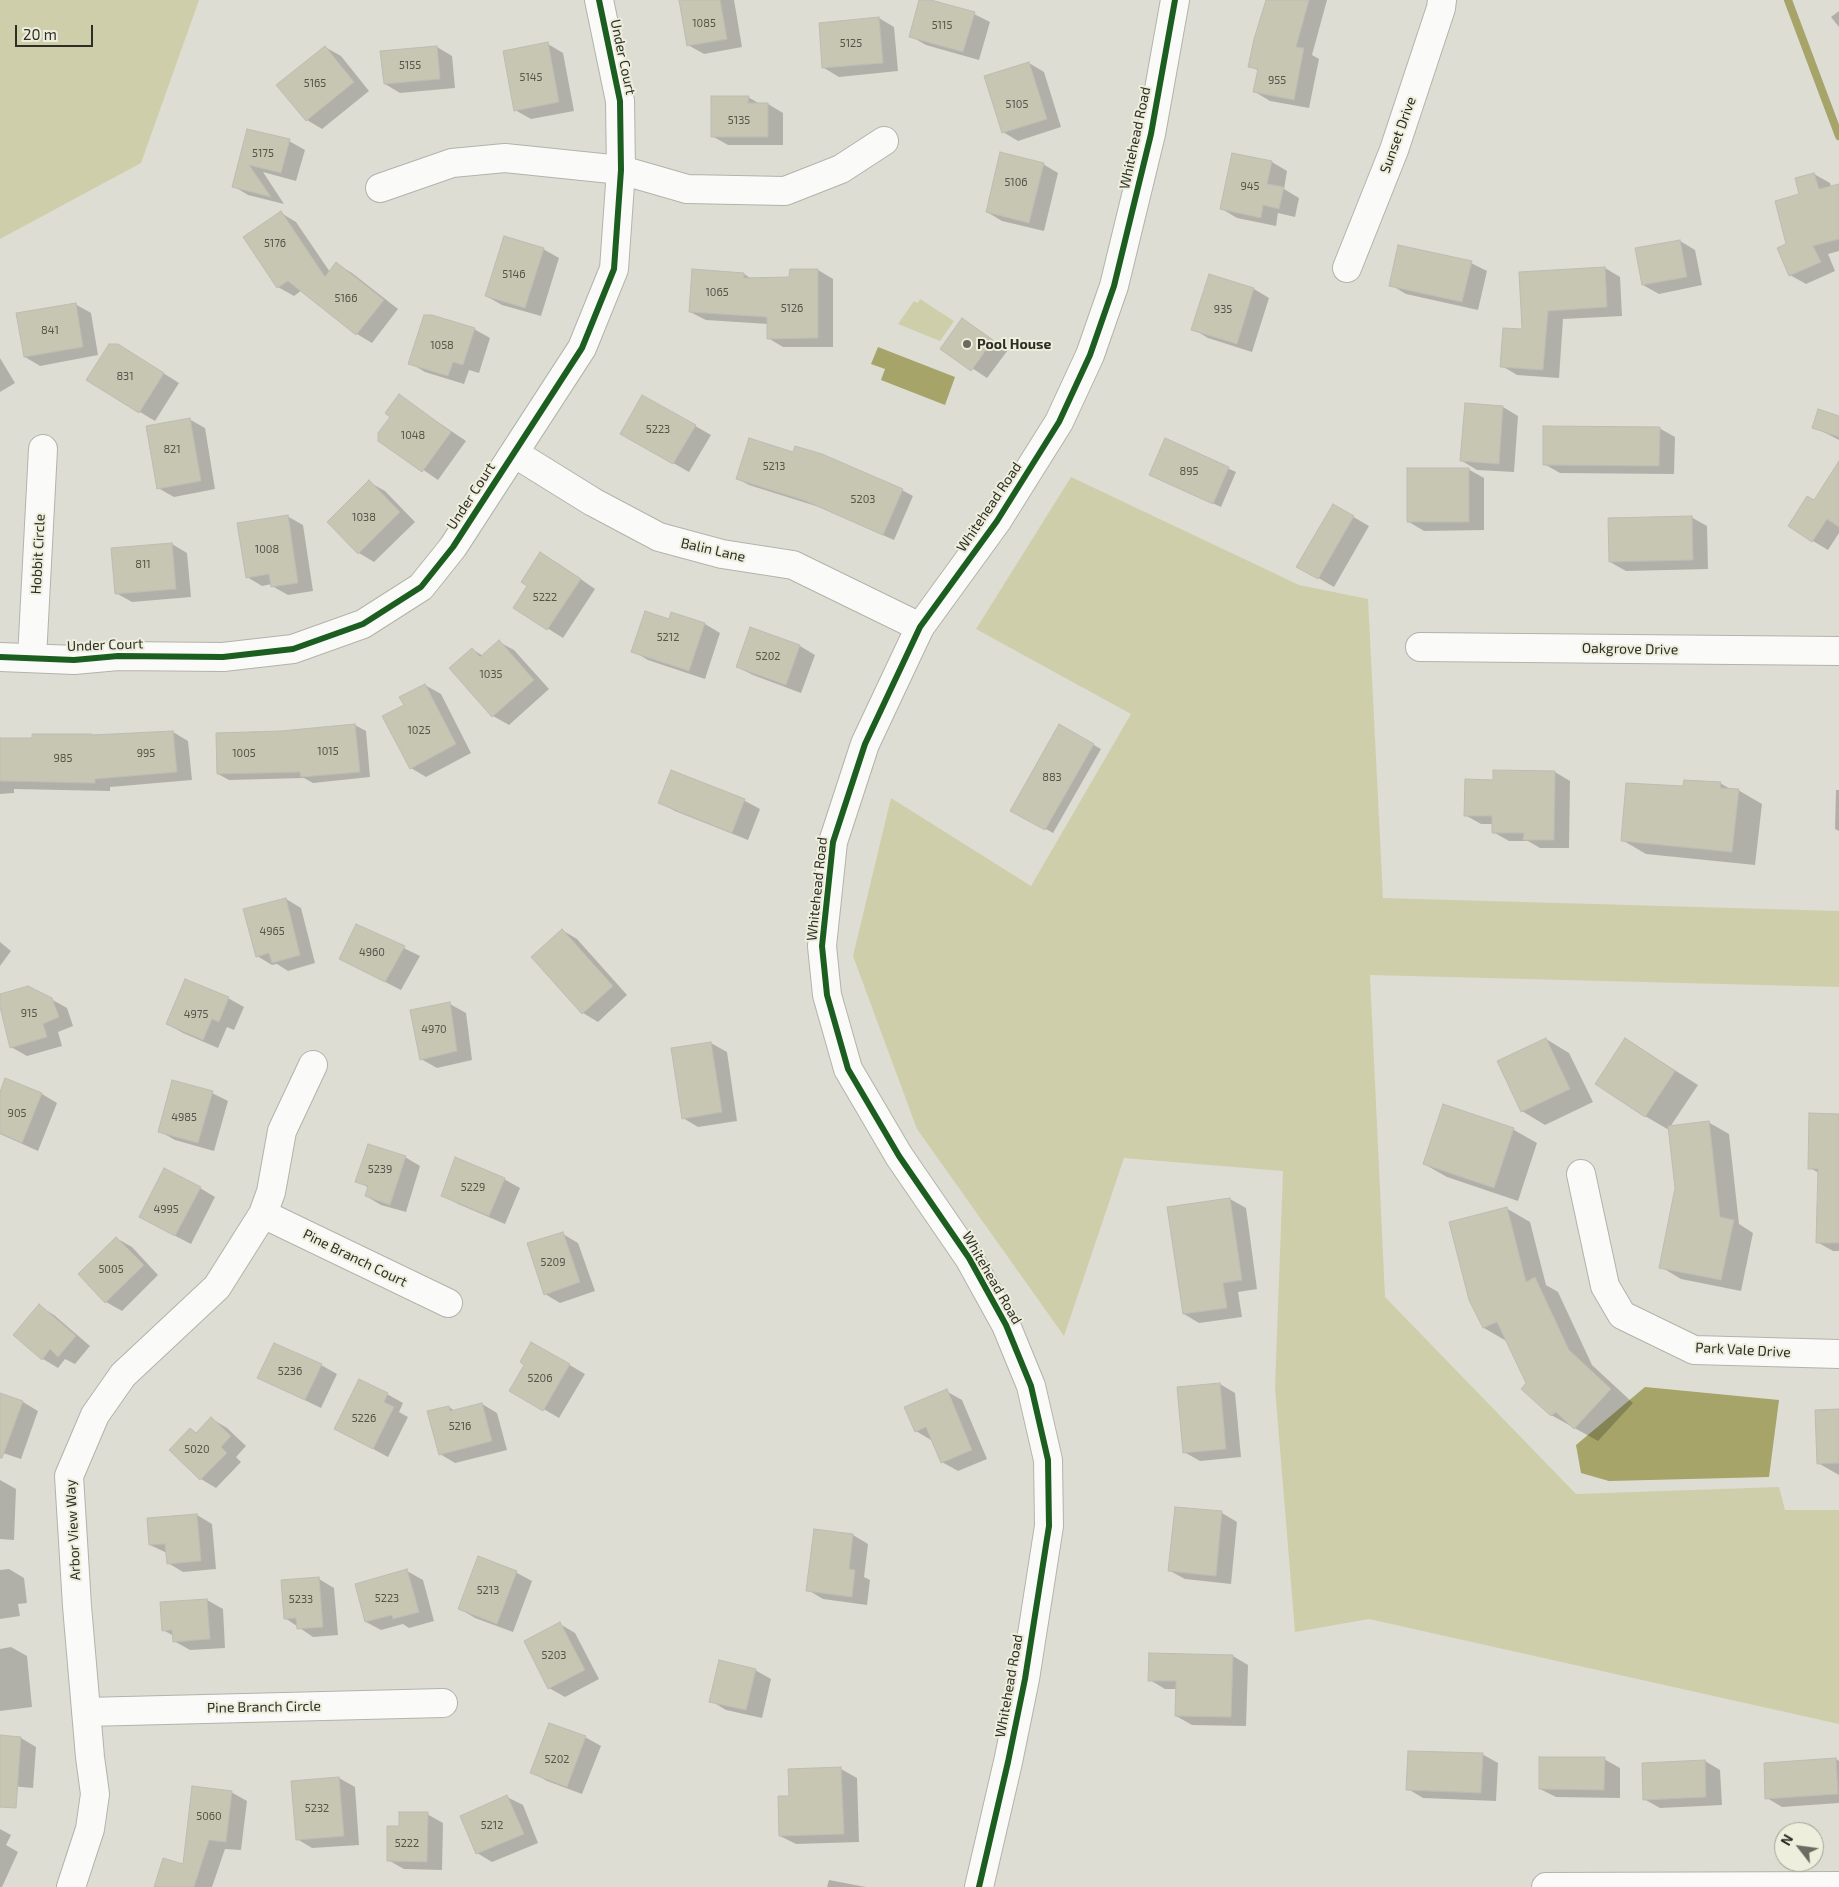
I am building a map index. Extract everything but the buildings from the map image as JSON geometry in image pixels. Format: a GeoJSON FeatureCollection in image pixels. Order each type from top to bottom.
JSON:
{"type":"FeatureCollection","features":[{"type":"Feature","properties":{"kind":"street","name":"Under Court"},"geometry":{"type":"LineString","coordinates":[[0,657],[74,660],[118,656],[232,656],[293,649],[364,624],[421,587],[453,547],[582,348],[614,270],[621,170],[620,101],[599,0]]}},
{"type":"Feature","properties":{"kind":"street","name":"Whitehead Road"},"geometry":{"type":"LineString","coordinates":[[979,1887],[1025,1679],[1049,1526],[1048,1460],[1032,1386],[1006,1324],[969,1258],[899,1156],[848,1069],[828,995],[822,946],[833,842],[865,744],[920,627],[997,521],[1049,439],[1059,422],[1090,355],[1114,286],[1148,143],[1175,0]]}},
{"type":"Feature","properties":{"kind":"street","name":"Sunset Drive"},"geometry":{"type":"LineString","coordinates":[[1347,268],[1394,150],[1442,0]]}},
{"type":"Feature","properties":{"kind":"street"},"geometry":{"type":"LineString","coordinates":[[380,188],[452,163],[505,158],[621,170],[687,189],[785,191],[841,169],[884,141]]}},
{"type":"Feature","properties":{"kind":"street","name":"Hobbit Circle"},"geometry":{"type":"LineString","coordinates":[[32,658],[43,450]]}},
{"type":"Feature","properties":{"kind":"street","name":"Balin Lane"},"geometry":{"type":"LineString","coordinates":[[514,453],[593,502],[660,537],[722,554],[793,565],[920,627]]}},
{"type":"Feature","properties":{"kind":"street","name":"Oakgrove Drive"},"geometry":{"type":"LineString","coordinates":[[1420,647],[1839,651]]}},
{"type":"Feature","properties":{"kind":"street","name":"Arbor View Way"},"geometry":{"type":"LineString","coordinates":[[71,1887],[90,1829],[95,1794],[86,1712],[69,1476],[95,1415],[123,1375],[217,1287],[263,1214],[272,1192],[282,1131],[313,1065]]}},
{"type":"Feature","properties":{"kind":"street","name":"Park Vale Drive"},"geometry":{"type":"LineString","coordinates":[[1581,1174],[1605,1286],[1622,1315],[1694,1350],[1839,1354]]}},
{"type":"Feature","properties":{"kind":"street","name":"Pine Branch Court"},"geometry":{"type":"LineString","coordinates":[[263,1214],[448,1303]]}},
{"type":"Feature","properties":{"kind":"street","name":"Pine Branch Circle"},"geometry":{"type":"LineString","coordinates":[[86,1712],[442,1703]]}},
{"type":"Feature","properties":{"kind":"street"},"geometry":{"type":"LineString","coordinates":[[1546,1887],[1839,1886]]}},
{"type":"Feature","properties":{"kind":"green space"},"geometry":{"type":"Polygon","coordinates":[[[0,0],[199,0],[141,163],[0,239],[0,0]]]}},
{"type":"Feature","properties":{"kind":"green space"},"geometry":{"type":"Polygon","coordinates":[[[920,299],[954,321],[940,341],[898,324],[914,301],[918,303],[920,299]]]}},
{"type":"Feature","properties":{"kind":"green space"},"geometry":{"type":"Polygon","coordinates":[[[1071,477],[1299,585],[1368,599],[1383,898],[1839,911],[1839,987],[1370,975],[1385,1297],[1576,1494],[1779,1487],[1785,1510],[1839,1510],[1839,1724],[1369,1619],[1295,1632],[1275,1388],[1283,1171],[1124,1158],[1064,1336],[917,1129],[853,956],[891,798],[1031,886],[1131,714],[976,629],[1071,477]]]}},
{"type":"Feature","properties":{"kind":"shaded area"},"geometry":{"type":"Polygon","coordinates":[[[878,347],[955,377],[945,405],[881,380],[885,369],[871,364],[878,347]]]}},
{"type":"Feature","properties":{"kind":"shaded area"},"geometry":{"type":"Polygon","coordinates":[[[1645,1387],[1779,1400],[1769,1477],[1609,1481],[1581,1473],[1576,1445],[1645,1387]]]}},
{"type":"Feature","properties":{"kind":"waterway"},"geometry":{"type":"LineString","coordinates":[[1788,0],[1839,136]]}},
{"type":"Feature","properties":{"kind":"cycle path"},"geometry":{"type":"LineString","coordinates":[[0,657],[74,660],[118,656],[223,657],[293,649],[363,624],[421,587],[453,547],[582,348],[614,269],[621,170],[620,101],[599,0]]}},
{"type":"Feature","properties":{"kind":"cycle path"},"geometry":{"type":"LineString","coordinates":[[979,1887],[1025,1679],[1049,1526],[1048,1460],[1031,1386],[1006,1325],[969,1258],[899,1156],[848,1069],[827,995],[822,946],[833,842],[865,744],[920,627],[997,521],[1059,422],[1090,355],[1114,286],[1151,134],[1175,0]]}},
{"type":"Feature","properties":{"kind":"place","name":"Pool House"},"geometry":{"type":"Point","coordinates":[967,344]}}]}
